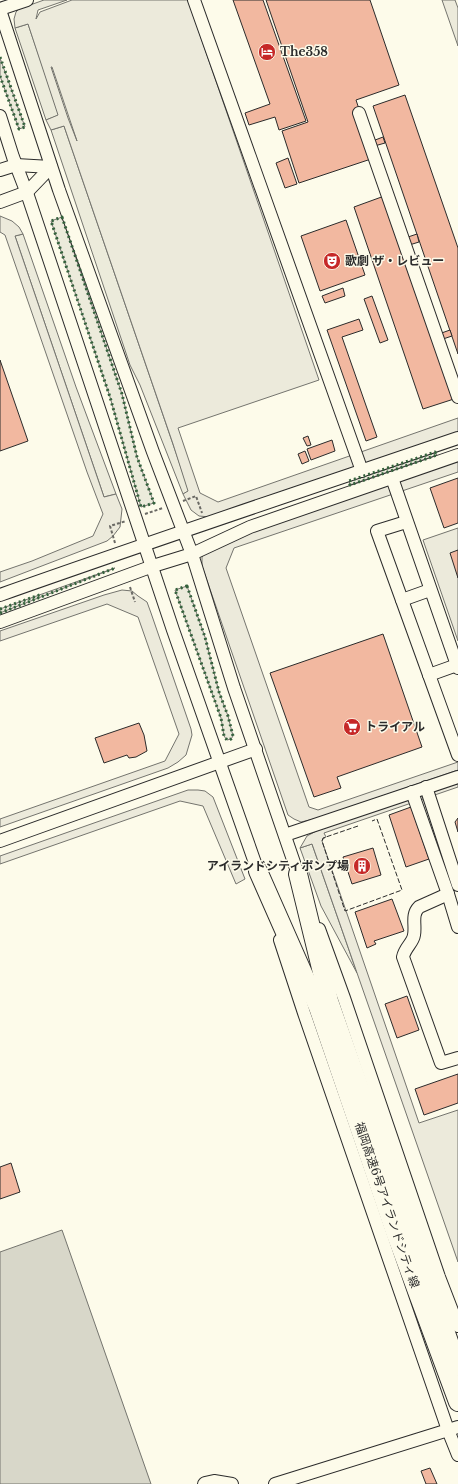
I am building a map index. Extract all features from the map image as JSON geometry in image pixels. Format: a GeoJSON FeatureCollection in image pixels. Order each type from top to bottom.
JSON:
{"type":"FeatureCollection","features":[{"type":"Feature","properties":{"kind":"highway"},"geometry":{"type":"LineString","coordinates":[[258,871],[323,1004]]}},
{"type":"Feature","properties":{"kind":"highway"},"geometry":{"type":"LineString","coordinates":[[298,874],[323,1004]]}},
{"type":"Feature","properties":{"kind":"highway","name":"福岡高速6号アイランドシティ線"},"geometry":{"type":"LineString","coordinates":[[323,1004],[382,1173],[458,1367]]}},
{"type":"Feature","properties":{"kind":"highway","name":"福岡高速6号アイランドシティ線"},"geometry":{"type":"LineString","coordinates":[[382,1173],[395,1232],[458,1402]]}},
{"type":"Feature","properties":{"kind":"street"},"geometry":{"type":"LineString","coordinates":[[27,0],[0,10],[51,167],[153,452],[192,554],[234,688],[284,835],[344,998],[439,1277],[458,1326]]}},
{"type":"Feature","properties":{"kind":"street"},"geometry":{"type":"LineString","coordinates":[[194,0],[362,471]]}},
{"type":"Feature","properties":{"kind":"street"},"geometry":{"type":"LineString","coordinates":[[359,113],[458,397]]}},
{"type":"Feature","properties":{"kind":"street"},"geometry":{"type":"LineString","coordinates":[[0,116],[16,165],[27,192],[219,763],[258,871],[304,1013],[453,1429],[458,1455]]}},
{"type":"Feature","properties":{"kind":"street"},"geometry":{"type":"LineString","coordinates":[[0,170],[16,165],[51,167]]}},
{"type":"Feature","properties":{"kind":"street"},"geometry":{"type":"LineString","coordinates":[[0,202],[27,192],[51,167]]}},
{"type":"Feature","properties":{"kind":"street"},"geometry":{"type":"LineString","coordinates":[[0,595],[145,543],[458,438]]}},
{"type":"Feature","properties":{"kind":"street"},"geometry":{"type":"LineString","coordinates":[[0,622],[153,566],[192,554],[250,527],[458,455]]}},
{"type":"Feature","properties":{"kind":"street"},"geometry":{"type":"LineString","coordinates":[[392,478],[457,666],[429,675]]}},
{"type":"Feature","properties":{"kind":"street"},"geometry":{"type":"LineString","coordinates":[[406,522],[377,531],[429,675],[455,735],[458,755]]}},
{"type":"Feature","properties":{"kind":"street"},"geometry":{"type":"LineString","coordinates":[[402,600],[430,590]]}},
{"type":"Feature","properties":{"kind":"street"},"geometry":{"type":"LineString","coordinates":[[0,841],[256,749]]}},
{"type":"Feature","properties":{"kind":"street"},"geometry":{"type":"LineString","coordinates":[[284,835],[458,777]]}},
{"type":"Feature","properties":{"kind":"street"},"geometry":{"type":"LineString","coordinates":[[426,787],[458,885]]}},
{"type":"Feature","properties":{"kind":"street"},"geometry":{"type":"LineString","coordinates":[[412,792],[458,927]]}},
{"type":"Feature","properties":{"kind":"street"},"geometry":{"type":"LineString","coordinates":[[448,894],[419,907],[416,910],[414,914],[414,935],[404,950],[403,957],[441,1063],[458,1058]]}},
{"type":"Feature","properties":{"kind":"street"},"geometry":{"type":"LineString","coordinates":[[275,1484],[453,1429],[458,1423]]}},
{"type":"Feature","properties":{"kind":"street"},"geometry":{"type":"LineString","coordinates":[[204,1484],[214,1481],[232,1484]]}},
{"type":"Feature","properties":{"kind":"shaded area"},"geometry":{"type":"Polygon","coordinates":[[[44,0],[67,0],[38,10],[36,19],[40,12],[72,0],[188,0],[319,380],[178,428],[200,493],[218,502],[458,418],[458,432],[224,513],[210,517],[199,516],[191,510],[183,494],[188,491],[173,444],[64,126],[51,130],[46,120],[58,115],[28,24],[15,28],[14,19],[16,12],[19,9],[44,0]],[[52,67],[68,118],[77,141],[52,67]]]}},
{"type":"Feature","properties":{"kind":"shaded area"},"geometry":{"type":"Polygon","coordinates":[[[442,0],[455,0],[458,8],[458,46],[442,0]]]}},
{"type":"Feature","properties":{"kind":"shaded area"},"geometry":{"type":"Polygon","coordinates":[[[28,24],[59,115],[46,120],[15,28],[28,24]]]}},
{"type":"Feature","properties":{"kind":"shaded area"},"geometry":{"type":"Polygon","coordinates":[[[0,58],[25,127],[19,129],[0,76],[0,58]]]}},
{"type":"Feature","properties":{"kind":"shaded area"},"geometry":{"type":"Polygon","coordinates":[[[64,126],[189,491],[183,494],[140,385],[130,365],[51,130],[64,126]]]}},
{"type":"Feature","properties":{"kind":"shaded area"},"geometry":{"type":"Polygon","coordinates":[[[0,216],[12,221],[19,227],[23,234],[15,236],[104,497],[116,494],[122,509],[120,527],[107,541],[0,582],[0,572],[32,561],[93,536],[103,514],[5,235],[0,232],[0,216]]]}},
{"type":"Feature","properties":{"kind":"shaded area"},"geometry":{"type":"Polygon","coordinates":[[[62,217],[122,394],[137,457],[154,503],[141,507],[110,397],[51,221],[62,217]]]}},
{"type":"Feature","properties":{"kind":"shaded area"},"geometry":{"type":"Polygon","coordinates":[[[23,234],[76,387],[116,494],[104,497],[15,236],[23,234]]]}},
{"type":"Feature","properties":{"kind":"shaded area"},"geometry":{"type":"Polygon","coordinates":[[[435,452],[437,455],[350,485],[349,481],[435,452]]]}},
{"type":"Feature","properties":{"kind":"shaded area"},"geometry":{"type":"Polygon","coordinates":[[[458,460],[458,472],[234,548],[226,568],[309,807],[318,810],[458,762],[458,770],[318,818],[301,822],[294,819],[288,815],[202,566],[202,557],[208,547],[458,460]]]}},
{"type":"Feature","properties":{"kind":"shaded area"},"geometry":{"type":"Polygon","coordinates":[[[458,528],[458,641],[423,540],[458,528]]]}},
{"type":"Feature","properties":{"kind":"shaded area"},"geometry":{"type":"Polygon","coordinates":[[[115,568],[0,613],[0,609],[115,568]]]}},
{"type":"Feature","properties":{"kind":"shaded area"},"geometry":{"type":"Polygon","coordinates":[[[187,586],[205,637],[219,692],[228,716],[233,736],[231,739],[227,740],[224,736],[221,718],[175,590],[187,586]]]}},
{"type":"Feature","properties":{"kind":"shaded area"},"geometry":{"type":"Polygon","coordinates":[[[122,590],[132,591],[147,602],[191,729],[192,735],[186,755],[168,768],[0,827],[0,819],[165,761],[179,734],[138,617],[107,604],[0,641],[0,631],[122,590]]]}},
{"type":"Feature","properties":{"kind":"shaded area"},"geometry":{"type":"Polygon","coordinates":[[[458,781],[458,787],[324,833],[326,837],[322,841],[419,1123],[458,1110],[458,1262],[312,844],[300,848],[307,836],[322,828],[458,781]]]}},
{"type":"Feature","properties":{"kind":"shaded area"},"geometry":{"type":"Polygon","coordinates":[[[188,790],[205,791],[213,797],[245,879],[236,884],[203,806],[180,801],[0,864],[0,856],[188,790]]]}},
{"type":"Feature","properties":{"kind":"shaded area"},"geometry":{"type":"Polygon","coordinates":[[[312,844],[357,973],[321,906],[300,848],[312,844]]]}},
{"type":"Feature","properties":{"kind":"shaded area"},"geometry":{"type":"Polygon","coordinates":[[[62,1230],[151,1484],[0,1484],[0,1252],[62,1230]]]}},
{"type":"Feature","properties":{"kind":"building","name":"The358"},"geometry":{"type":"Polygon","coordinates":[[[233,0],[263,0],[306,121],[279,130],[275,117],[249,125],[245,113],[270,104],[233,0]]]}},
{"type":"Feature","properties":{"kind":"building"},"geometry":{"type":"Polygon","coordinates":[[[266,0],[370,0],[399,85],[356,100],[370,142],[383,137],[385,143],[371,147],[374,158],[299,183],[282,131],[308,122],[266,0]]]}},
{"type":"Feature","properties":{"kind":"building"},"geometry":{"type":"Polygon","coordinates":[[[405,95],[458,248],[458,354],[373,106],[405,95]]]}},
{"type":"Feature","properties":{"kind":"building"},"geometry":{"type":"Polygon","coordinates":[[[288,158],[297,184],[285,188],[276,163],[288,158]]]}},
{"type":"Feature","properties":{"kind":"building"},"geometry":{"type":"Polygon","coordinates":[[[387,195],[402,239],[417,234],[419,242],[406,246],[436,335],[450,330],[452,336],[437,341],[457,398],[423,409],[354,207],[387,195]]]}},
{"type":"Feature","properties":{"kind":"building"},"geometry":{"type":"Polygon","coordinates":[[[346,220],[365,275],[320,291],[301,236],[346,220]]]}},
{"type":"Feature","properties":{"kind":"building"},"geometry":{"type":"Polygon","coordinates":[[[343,288],[345,296],[325,303],[322,296],[343,288]]]}},
{"type":"Feature","properties":{"kind":"building"},"geometry":{"type":"Polygon","coordinates":[[[372,296],[388,340],[380,343],[364,299],[372,296]]]}},
{"type":"Feature","properties":{"kind":"building"},"geometry":{"type":"Polygon","coordinates":[[[359,319],[363,330],[342,337],[377,437],[366,441],[327,330],[359,319]]]}},
{"type":"Feature","properties":{"kind":"building"},"geometry":{"type":"Polygon","coordinates":[[[0,360],[28,441],[0,451],[0,360]]]}},
{"type":"Feature","properties":{"kind":"building"},"geometry":{"type":"Polygon","coordinates":[[[308,436],[311,445],[307,446],[303,438],[308,436]]]}},
{"type":"Feature","properties":{"kind":"building"},"geometry":{"type":"Polygon","coordinates":[[[332,440],[335,451],[311,460],[307,449],[332,440]]]}},
{"type":"Feature","properties":{"kind":"building"},"geometry":{"type":"Polygon","coordinates":[[[305,451],[309,461],[302,464],[298,454],[305,451]]]}},
{"type":"Feature","properties":{"kind":"building"},"geometry":{"type":"Polygon","coordinates":[[[458,478],[458,523],[444,528],[430,488],[458,478]]]}},
{"type":"Feature","properties":{"kind":"building"},"geometry":{"type":"Polygon","coordinates":[[[458,550],[458,578],[450,553],[458,550]]]}},
{"type":"Feature","properties":{"kind":"building","name":"トライアル"},"geometry":{"type":"Polygon","coordinates":[[[383,634],[422,747],[337,777],[341,788],[314,797],[270,673],[383,634]]]}},
{"type":"Feature","properties":{"kind":"building"},"geometry":{"type":"Polygon","coordinates":[[[139,723],[144,735],[147,751],[136,757],[129,758],[127,755],[104,763],[95,738],[139,723]]]}},
{"type":"Feature","properties":{"kind":"building"},"geometry":{"type":"Polygon","coordinates":[[[411,807],[429,859],[406,867],[389,815],[411,807]]]}},
{"type":"Feature","properties":{"kind":"building"},"geometry":{"type":"Polygon","coordinates":[[[458,818],[458,832],[455,822],[458,818]]]}},
{"type":"Feature","properties":{"kind":"building","name":"アイランドシティポンプ場"},"geometry":{"type":"Polygon","coordinates":[[[373,848],[381,875],[352,884],[343,857],[373,848]]]}},
{"type":"Feature","properties":{"kind":"building"},"geometry":{"type":"Polygon","coordinates":[[[392,899],[404,931],[374,941],[376,944],[367,948],[355,912],[392,899]]]}},
{"type":"Feature","properties":{"kind":"building"},"geometry":{"type":"Polygon","coordinates":[[[407,996],[419,1030],[397,1038],[385,1004],[407,996]]]}},
{"type":"Feature","properties":{"kind":"building"},"geometry":{"type":"Polygon","coordinates":[[[458,1074],[458,1103],[424,1115],[415,1089],[458,1074]]]}},
{"type":"Feature","properties":{"kind":"building"},"geometry":{"type":"Polygon","coordinates":[[[11,1163],[20,1192],[0,1199],[0,1167],[11,1163]]]}},
{"type":"Feature","properties":{"kind":"building"},"geometry":{"type":"Polygon","coordinates":[[[430,1468],[437,1484],[426,1484],[421,1471],[430,1468]]]}},
{"type":"Feature","properties":{"kind":"hedge"},"geometry":{"type":"LineString","coordinates":[[0,57],[25,127],[19,129],[0,76]]}},
{"type":"Feature","properties":{"kind":"hedge"},"geometry":{"type":"LineString","coordinates":[[62,217],[122,394],[137,457],[154,503],[141,507],[110,397],[51,221],[62,217]]}},
{"type":"Feature","properties":{"kind":"hedge"},"geometry":{"type":"LineString","coordinates":[[435,452],[437,455],[350,485],[349,481],[435,452]]}},
{"type":"Feature","properties":{"kind":"hedge"},"geometry":{"type":"LineString","coordinates":[[0,613],[115,568]]}},
{"type":"Feature","properties":{"kind":"hedge"},"geometry":{"type":"LineString","coordinates":[[187,586],[205,637],[219,692],[228,716],[233,736],[231,739],[227,740],[224,736],[221,718],[175,590],[187,586]]}},
{"type":"Feature","properties":{"kind":"hedge"},"geometry":{"type":"LineString","coordinates":[[0,609],[42,594]]}},
{"type":"Feature","properties":{"kind":"fence"},"geometry":{"type":"LineString","coordinates":[[358,826],[323,838],[322,841],[345,911],[402,890],[377,819],[372,821]]}},
{"type":"Feature","properties":{"kind":"place","name":"The358"},"geometry":{"type":"Point","coordinates":[267,52]}},
{"type":"Feature","properties":{"kind":"place","name":"歌劇 ザ・レビュー"},"geometry":{"type":"Point","coordinates":[332,261]}},
{"type":"Feature","properties":{"kind":"place","name":"トライアル"},"geometry":{"type":"Point","coordinates":[352,727]}},
{"type":"Feature","properties":{"kind":"place","name":"アイランドシティポンプ場"},"geometry":{"type":"Point","coordinates":[362,866]}}]}
